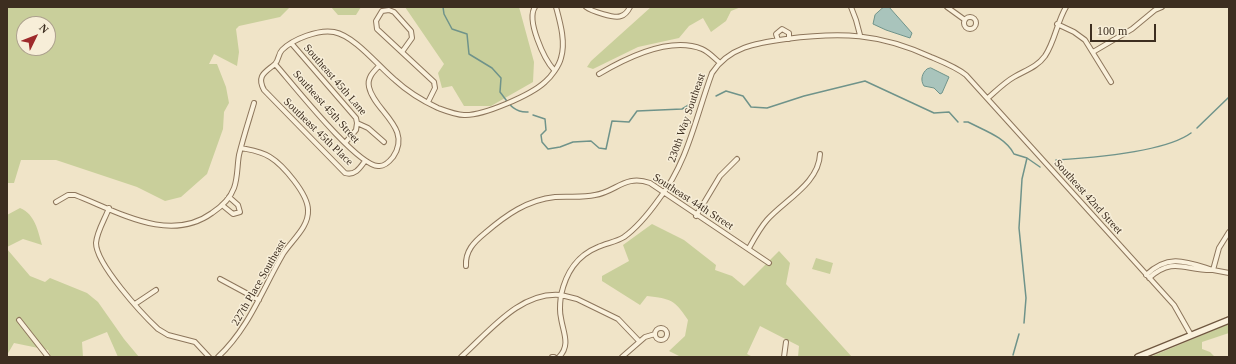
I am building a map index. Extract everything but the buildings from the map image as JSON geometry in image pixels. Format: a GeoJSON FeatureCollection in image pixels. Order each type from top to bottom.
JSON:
{"type":"FeatureCollection","features":[{"type":"Feature","properties":{"kind":"main road"},"geometry":{"type":"LineString","coordinates":[[1138,357],[1229,320]]}},
{"type":"Feature","properties":{"kind":"street"},"geometry":{"type":"LineString","coordinates":[[536,7],[533,15],[538,43],[545,59],[554,70]]}},
{"type":"Feature","properties":{"kind":"street"},"geometry":{"type":"LineString","coordinates":[[275,64],[280,53],[292,44],[317,32],[336,32],[352,40],[406,90],[428,102],[449,112],[463,115],[493,110],[544,83],[554,70],[563,50],[562,33],[556,7]]}},
{"type":"Feature","properties":{"kind":"street"},"geometry":{"type":"LineString","coordinates":[[586,7],[593,12],[616,17],[624,14],[630,7]]}},
{"type":"Feature","properties":{"kind":"street"},"geometry":{"type":"LineString","coordinates":[[851,7],[860,35]]}},
{"type":"Feature","properties":{"kind":"street"},"geometry":{"type":"LineString","coordinates":[[947,7],[965,20]]}},
{"type":"Feature","properties":{"kind":"street"},"geometry":{"type":"LineString","coordinates":[[988,98],[1014,77],[1028,70],[1040,61],[1047,52],[1057,24],[1066,7]]}},
{"type":"Feature","properties":{"kind":"street"},"geometry":{"type":"LineString","coordinates":[[1093,52],[1132,28],[1154,10],[1162,7]]}},
{"type":"Feature","properties":{"kind":"street"},"geometry":{"type":"LineString","coordinates":[[402,52],[412,38],[412,31],[392,10],[382,11],[377,17],[376,25],[379,31],[434,82],[435,88],[428,102]]}},
{"type":"Feature","properties":{"kind":"street"},"geometry":{"type":"LineString","coordinates":[[1057,24],[1081,36],[1093,52],[1111,82]]}},
{"type":"Feature","properties":{"kind":"street"},"geometry":{"type":"LineString","coordinates":[[778,40],[777,32],[782,29],[789,33],[789,39]]}},
{"type":"Feature","properties":{"kind":"street","name":"230th Way Southeast"},"geometry":{"type":"LineString","coordinates":[[559,357],[565,348],[566,343],[561,318],[561,295],[569,271],[579,259],[593,249],[615,241],[628,233],[664,193],[682,162],[712,73],[719,62],[733,52],[745,46],[778,40],[824,34],[860,35],[897,43],[917,50],[948,64],[966,75]]}},
{"type":"Feature","properties":{"kind":"street","name":"Southeast 45th Lane"},"geometry":{"type":"LineString","coordinates":[[292,44],[356,118],[357,123],[368,128],[384,142]]}},
{"type":"Feature","properties":{"kind":"street"},"geometry":{"type":"LineString","coordinates":[[599,74],[629,58],[670,46],[686,45],[703,50],[719,62]]}},
{"type":"Feature","properties":{"kind":"street","name":"Southeast 45th Place"},"geometry":{"type":"LineString","coordinates":[[275,64],[263,73],[260,81],[268,95],[345,173],[350,174],[356,172],[365,161]]}},
{"type":"Feature","properties":{"kind":"street","name":"Southeast 45th Street"},"geometry":{"type":"LineString","coordinates":[[275,64],[345,143],[365,161]]}},
{"type":"Feature","properties":{"kind":"street"},"geometry":{"type":"LineString","coordinates":[[365,161],[376,166],[386,164],[394,156],[398,142],[394,126],[369,88],[370,77],[379,66]]}},
{"type":"Feature","properties":{"kind":"street","name":"Southeast 42nd Street"},"geometry":{"type":"LineString","coordinates":[[966,75],[1174,305],[1191,335]]}},
{"type":"Feature","properties":{"kind":"street"},"geometry":{"type":"LineString","coordinates":[[56,202],[71,195],[151,224],[171,227],[194,223],[206,217],[222,205],[229,197],[236,182],[241,148],[254,103]]}},
{"type":"Feature","properties":{"kind":"street"},"geometry":{"type":"LineString","coordinates":[[345,143],[356,130],[357,123]]}},
{"type":"Feature","properties":{"kind":"street","name":"227th Place Southeast"},"geometry":{"type":"LineString","coordinates":[[218,357],[245,326],[284,254],[306,223],[308,213],[308,204],[304,194],[273,159],[261,153],[241,148]]}},
{"type":"Feature","properties":{"kind":"street"},"geometry":{"type":"LineString","coordinates":[[748,248],[766,220],[809,180],[818,164],[820,154]]}},
{"type":"Feature","properties":{"kind":"street"},"geometry":{"type":"LineString","coordinates":[[696,216],[720,176],[737,159]]}},
{"type":"Feature","properties":{"kind":"street","name":"Southeast 44th Street"},"geometry":{"type":"LineString","coordinates":[[466,266],[468,252],[477,239],[507,214],[532,202],[547,198],[596,195],[633,180],[650,183],[696,216],[748,248],[768,263]]}},
{"type":"Feature","properties":{"kind":"street"},"geometry":{"type":"LineString","coordinates":[[222,205],[233,214],[240,212],[238,205],[229,197]]}},
{"type":"Feature","properties":{"kind":"street"},"geometry":{"type":"LineString","coordinates":[[109,208],[98,236],[97,249],[111,276],[163,333],[195,342],[209,357]]}},
{"type":"Feature","properties":{"kind":"street"},"geometry":{"type":"LineString","coordinates":[[1213,270],[1219,248],[1229,232]]}},
{"type":"Feature","properties":{"kind":"street"},"geometry":{"type":"LineString","coordinates":[[1148,276],[1158,265],[1172,260],[1229,273]]}},
{"type":"Feature","properties":{"kind":"street"},"geometry":{"type":"LineString","coordinates":[[220,279],[259,300]]}},
{"type":"Feature","properties":{"kind":"street"},"geometry":{"type":"LineString","coordinates":[[135,304],[156,290]]}},
{"type":"Feature","properties":{"kind":"street"},"geometry":{"type":"LineString","coordinates":[[461,357],[515,308],[526,301],[539,296],[561,295],[577,299],[624,323],[639,341]]}},
{"type":"Feature","properties":{"kind":"street"},"geometry":{"type":"LineString","coordinates":[[19,320],[48,357]]}},
{"type":"Feature","properties":{"kind":"street"},"geometry":{"type":"LineString","coordinates":[[622,357],[639,341],[648,335],[655,334]]}},
{"type":"Feature","properties":{"kind":"street"},"geometry":{"type":"LineString","coordinates":[[784,357],[786,342]]}},
{"type":"Feature","properties":{"kind":"green space"},"geometry":{"type":"Polygon","coordinates":[[[7,7],[290,7],[280,17],[239,26],[236,29],[239,52],[237,66],[214,54],[209,64],[217,64],[226,87],[229,103],[224,112],[223,129],[207,174],[181,197],[165,201],[137,187],[56,160],[21,160],[14,183],[7,183],[7,7]]]}},
{"type":"Feature","properties":{"kind":"green space"},"geometry":{"type":"Polygon","coordinates":[[[331,7],[361,7],[356,15],[338,15],[331,7]]]}},
{"type":"Feature","properties":{"kind":"green space"},"geometry":{"type":"Polygon","coordinates":[[[405,7],[519,7],[534,62],[533,82],[491,106],[464,106],[452,86],[442,88],[438,73],[444,64],[405,7]]]}},
{"type":"Feature","properties":{"kind":"green space"},"geometry":{"type":"Polygon","coordinates":[[[651,7],[741,7],[731,11],[726,21],[711,32],[703,18],[689,26],[679,38],[638,47],[593,69],[587,67],[591,61],[651,7]]]}},
{"type":"Feature","properties":{"kind":"green space"},"geometry":{"type":"Polygon","coordinates":[[[20,208],[29,214],[35,224],[42,245],[23,239],[7,247],[7,215],[20,208]]]}},
{"type":"Feature","properties":{"kind":"green space"},"geometry":{"type":"Polygon","coordinates":[[[652,224],[684,240],[716,265],[715,270],[732,276],[744,286],[779,251],[790,263],[786,284],[852,357],[798,357],[799,346],[760,326],[747,354],[753,357],[681,357],[669,351],[685,336],[688,320],[679,308],[667,299],[647,296],[640,305],[602,281],[602,276],[629,261],[623,245],[652,224]]]}},
{"type":"Feature","properties":{"kind":"green space"},"geometry":{"type":"Polygon","coordinates":[[[7,249],[30,276],[45,282],[50,278],[87,293],[98,302],[124,339],[139,357],[118,357],[107,332],[82,342],[83,357],[51,357],[48,350],[14,343],[7,355],[7,249]]]}},
{"type":"Feature","properties":{"kind":"green space"},"geometry":{"type":"Polygon","coordinates":[[[816,258],[833,263],[830,274],[812,269],[816,258]]]}},
{"type":"Feature","properties":{"kind":"green space"},"geometry":{"type":"Polygon","coordinates":[[[1229,324],[1229,333],[1202,342],[1202,349],[1210,352],[1215,357],[1150,357],[1229,324]]]}},
{"type":"Feature","properties":{"kind":"water"},"geometry":{"type":"Polygon","coordinates":[[[884,7],[889,7],[912,33],[910,38],[873,24],[875,15],[884,7]]]}},
{"type":"Feature","properties":{"kind":"water"},"geometry":{"type":"Polygon","coordinates":[[[931,68],[949,77],[942,93],[940,94],[934,88],[924,86],[923,84],[922,77],[924,72],[931,68]]]}},
{"type":"Feature","properties":{"kind":"waterway"},"geometry":{"type":"LineString","coordinates":[[443,7],[444,14],[452,29],[467,34],[469,54],[492,68],[501,78],[500,92],[508,103],[518,111],[528,112]]}},
{"type":"Feature","properties":{"kind":"waterway"},"geometry":{"type":"LineString","coordinates":[[716,96],[726,91],[743,96],[751,107],[767,108],[804,96],[865,81],[934,113],[949,112],[958,122]]}},
{"type":"Feature","properties":{"kind":"waterway"},"geometry":{"type":"LineString","coordinates":[[1197,128],[1229,97]]}},
{"type":"Feature","properties":{"kind":"waterway"},"geometry":{"type":"LineString","coordinates":[[533,115],[545,119],[546,130],[541,135],[542,142],[548,149],[560,147],[573,142],[591,141],[599,148],[606,149],[612,121],[629,122],[637,111],[682,109],[692,103]]}},
{"type":"Feature","properties":{"kind":"waterway"},"geometry":{"type":"LineString","coordinates":[[964,122],[968,122],[994,135],[1005,143],[1014,154],[1027,158],[1040,167]]}},
{"type":"Feature","properties":{"kind":"waterway"},"geometry":{"type":"LineString","coordinates":[[1056,160],[1126,153],[1164,145],[1179,140],[1191,133]]}},
{"type":"Feature","properties":{"kind":"waterway"},"geometry":{"type":"LineString","coordinates":[[1024,323],[1026,298],[1019,228],[1022,179],[1027,158]]}},
{"type":"Feature","properties":{"kind":"waterway"},"geometry":{"type":"LineString","coordinates":[[1013,355],[1019,334]]}}]}
